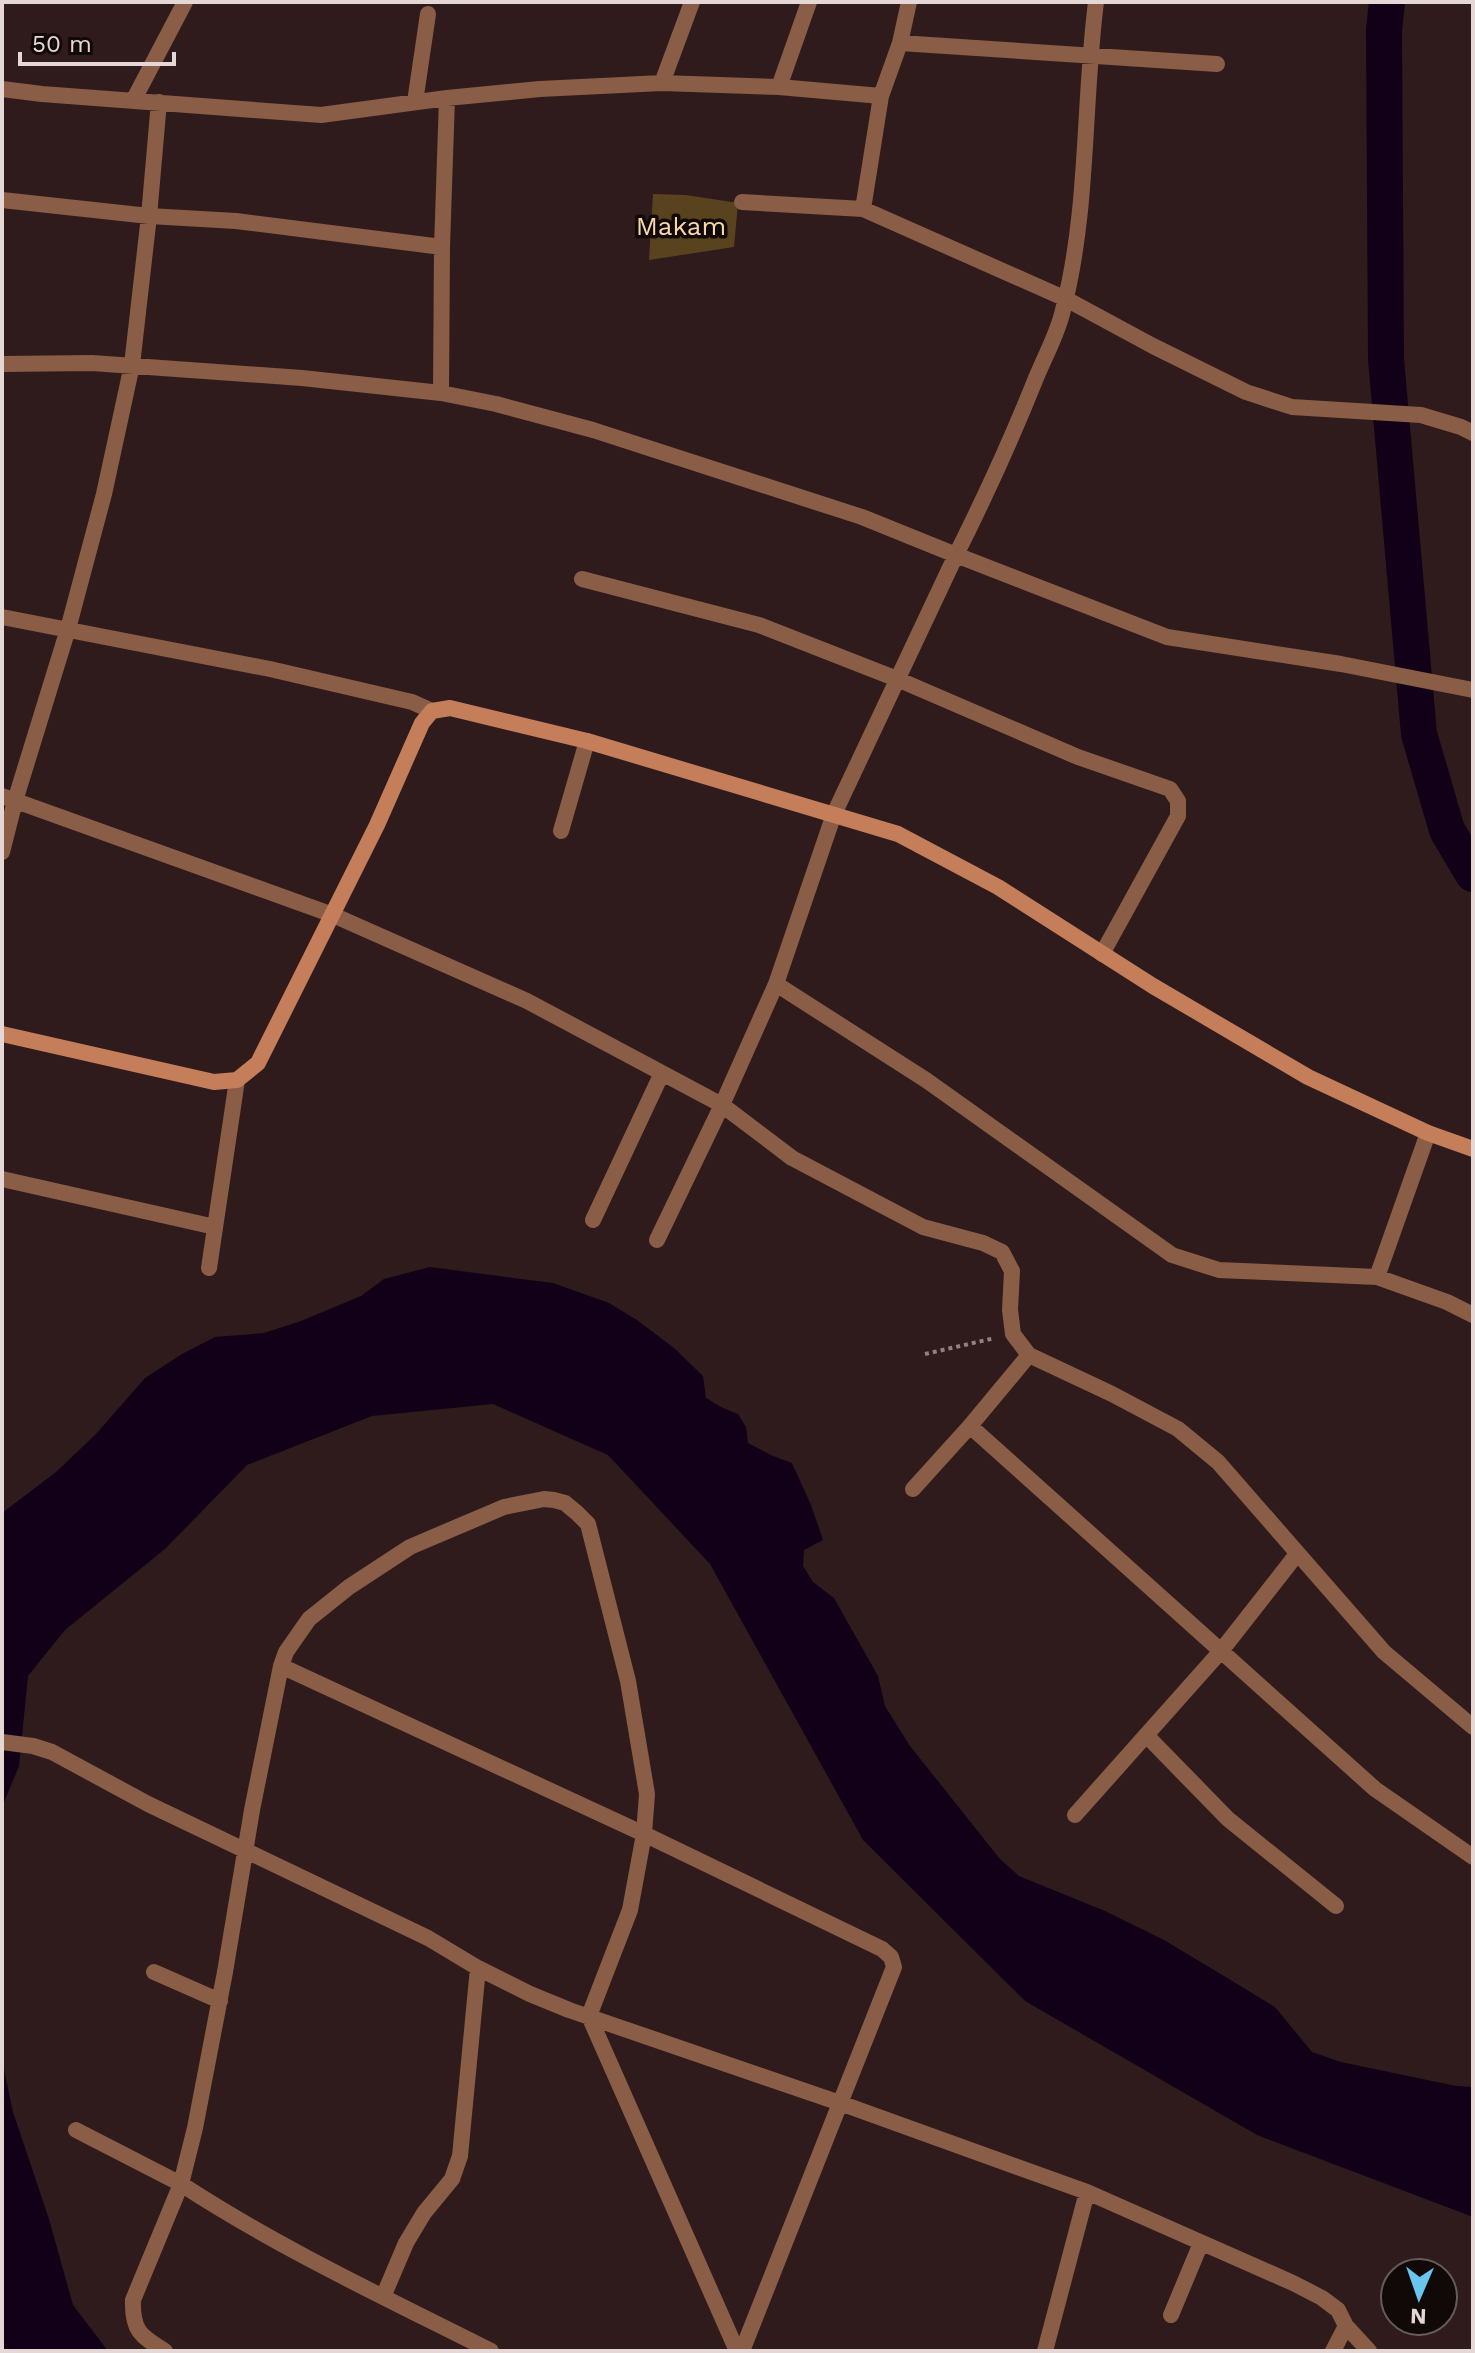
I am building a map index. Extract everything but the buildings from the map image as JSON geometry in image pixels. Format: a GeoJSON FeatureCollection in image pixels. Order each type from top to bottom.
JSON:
{"type":"FeatureCollection","features":[{"type":"Feature","properties":{"kind":"street"},"geometry":{"type":"LineString","coordinates":[[133,101],[185,2]]}},
{"type":"Feature","properties":{"kind":"street"},"geometry":{"type":"LineString","coordinates":[[662,83],[692,2]]}},
{"type":"Feature","properties":{"kind":"street"},"geometry":{"type":"LineString","coordinates":[[779,87],[809,2]]}},
{"type":"Feature","properties":{"kind":"street"},"geometry":{"type":"LineString","coordinates":[[863,209],[881,96],[900,43],[909,2]]}},
{"type":"Feature","properties":{"kind":"street"},"geometry":{"type":"LineString","coordinates":[[657,1240],[776,984],[834,814],[1002,461],[1063,313],[1080,210],[1096,2]]}},
{"type":"Feature","properties":{"kind":"street"},"geometry":{"type":"LineString","coordinates":[[415,102],[428,14]]}},
{"type":"Feature","properties":{"kind":"street"},"geometry":{"type":"LineString","coordinates":[[900,43],[1217,64]]}},
{"type":"Feature","properties":{"kind":"street"},"geometry":{"type":"LineString","coordinates":[[2,89],[321,115],[540,89],[662,83],[779,87],[881,96]]}},
{"type":"Feature","properties":{"kind":"street"},"geometry":{"type":"LineString","coordinates":[[441,393],[447,98]]}},
{"type":"Feature","properties":{"kind":"street"},"geometry":{"type":"LineString","coordinates":[[2,852],[9,799],[68,629],[104,494],[132,365],[159,102]]}},
{"type":"Feature","properties":{"kind":"street"},"geometry":{"type":"LineString","coordinates":[[2,200],[149,216],[236,221],[442,247]]}},
{"type":"Feature","properties":{"kind":"street"},"geometry":{"type":"LineString","coordinates":[[742,202],[863,209],[1066,299],[1246,392],[1292,407],[1421,415],[1473,433]]}},
{"type":"Feature","properties":{"kind":"street"},"geometry":{"type":"LineString","coordinates":[[2,364],[92,363],[302,378],[441,393],[496,404],[593,430],[862,517],[1167,637],[1341,664],[1473,690]]}},
{"type":"Feature","properties":{"kind":"street"},"geometry":{"type":"LineString","coordinates":[[582,579],[759,625],[897,679],[1078,757],[1170,789],[1178,801],[1178,816],[1102,954]]}},
{"type":"Feature","properties":{"kind":"street"},"geometry":{"type":"LineString","coordinates":[[2,617],[270,669],[412,702],[432,711],[450,708],[587,741],[898,834],[998,887],[1153,986],[1308,1077],[1428,1133],[1473,1149]]}},
{"type":"Feature","properties":{"kind":"street"},"geometry":{"type":"LineString","coordinates":[[2,1034],[214,1082],[237,1080],[258,1063],[377,825],[422,723],[432,711]]}},
{"type":"Feature","properties":{"kind":"street"},"geometry":{"type":"LineString","coordinates":[[561,831],[587,741]]}},
{"type":"Feature","properties":{"kind":"street"},"geometry":{"type":"LineString","coordinates":[[9,799],[333,915],[527,1001],[722,1105],[792,1158],[923,1227],[983,1243],[1002,1252],[1012,1271],[1010,1310],[1013,1334],[1029,1355],[1178,1429],[1218,1462],[1384,1652],[1473,1727]]}},
{"type":"Feature","properties":{"kind":"street"},"geometry":{"type":"LineString","coordinates":[[776,984],[926,1080],[1172,1255],[1219,1270],[1377,1277],[1447,1302],[1473,1315]]}},
{"type":"Feature","properties":{"kind":"street"},"geometry":{"type":"LineString","coordinates":[[593,1220],[662,1073]]}},
{"type":"Feature","properties":{"kind":"street"},"geometry":{"type":"LineString","coordinates":[[209,1268],[237,1080]]}},
{"type":"Feature","properties":{"kind":"street"},"geometry":{"type":"LineString","coordinates":[[1377,1277],[1428,1133]]}},
{"type":"Feature","properties":{"kind":"street"},"geometry":{"type":"LineString","coordinates":[[2,1179],[215,1227]]}},
{"type":"Feature","properties":{"kind":"street"},"geometry":{"type":"LineString","coordinates":[[913,1489],[1029,1355]]}},
{"type":"Feature","properties":{"kind":"street"},"geometry":{"type":"LineString","coordinates":[[970,1426],[1375,1789],[1473,1857]]}},
{"type":"Feature","properties":{"kind":"street"},"geometry":{"type":"LineString","coordinates":[[165,2351],[144,2339],[137,2329],[133,2300],[181,2184],[195,2128],[245,1852],[286,1652],[309,1619],[349,1587],[410,1547],[504,1507],[544,1499],[565,1503],[588,1524],[628,1681],[647,1794],[644,1834],[630,1910],[589,2016],[740,2351]]}},
{"type":"Feature","properties":{"kind":"street"},"geometry":{"type":"LineString","coordinates":[[1075,1815],[1221,1651],[1297,1554]]}},
{"type":"Feature","properties":{"kind":"street"},"geometry":{"type":"LineString","coordinates":[[281,1666],[644,1834],[882,1949],[891,1957],[894,1967],[889,1984],[740,2351]]}},
{"type":"Feature","properties":{"kind":"street"},"geometry":{"type":"LineString","coordinates":[[1146,1735],[1228,1819],[1336,1906]]}},
{"type":"Feature","properties":{"kind":"street"},"geometry":{"type":"LineString","coordinates":[[2,1742],[52,1752],[245,1852],[428,1938],[530,1994],[1087,2192],[1322,2298],[1338,2310],[1346,2326],[1369,2351]]}},
{"type":"Feature","properties":{"kind":"street"},"geometry":{"type":"LineString","coordinates":[[383,2297],[406,2243],[424,2213],[452,2179],[460,2156],[478,1968]]}},
{"type":"Feature","properties":{"kind":"street"},"geometry":{"type":"LineString","coordinates":[[154,1972],[220,2001]]}},
{"type":"Feature","properties":{"kind":"street"},"geometry":{"type":"LineString","coordinates":[[76,2130],[181,2184],[219,2209],[383,2297],[491,2351]]}},
{"type":"Feature","properties":{"kind":"street"},"geometry":{"type":"LineString","coordinates":[[1045,2351],[1087,2192]]}},
{"type":"Feature","properties":{"kind":"street"},"geometry":{"type":"LineString","coordinates":[[1171,2315],[1201,2243]]}},
{"type":"Feature","properties":{"kind":"street"},"geometry":{"type":"LineString","coordinates":[[1333,2351],[1346,2326]]}},
{"type":"Feature","properties":{"kind":"path"},"geometry":{"type":"LineString","coordinates":[[925,1354],[1013,1334]]}},
{"type":"Feature","properties":{"kind":"green space","name":"Makam"},"geometry":{"type":"Polygon","coordinates":[[[653,194],[686,195],[738,203],[734,247],[649,260],[653,194]]]}},
{"type":"Feature","properties":{"kind":"shaded area"},"geometry":{"type":"Polygon","coordinates":[[[430,1267],[553,1283],[609,1303],[674,1348],[703,1376],[706,1398],[738,1414],[746,1427],[748,1443],[792,1463],[823,1540],[804,1550],[803,1566],[813,1582],[834,1598],[878,1676],[885,1706],[910,1746],[1000,1859],[1019,1876],[1105,1911],[1164,1940],[1275,2007],[1312,2052],[1341,2062],[1473,2087],[1473,2217],[1257,2135],[1025,2001],[863,1840],[710,1564],[608,1455],[493,1404],[372,1416],[247,1465],[165,1549],[65,1630],[28,1676],[19,1766],[2,1807],[2,1513],[56,1472],[96,1434],[145,1378],[182,1354],[215,1337],[264,1333],[301,1321],[361,1296],[384,1279],[430,1267]]]}},
{"type":"Feature","properties":{"kind":"shaded area"},"geometry":{"type":"Polygon","coordinates":[[[2,2060],[13,2112],[49,2219],[73,2305],[108,2351],[2,2351],[2,2060]]]}},
{"type":"Feature","properties":{"kind":"waterway"},"geometry":{"type":"LineString","coordinates":[[1387,2],[1384,30],[1386,359],[1419,734],[1447,830],[1473,874]]}}]}
